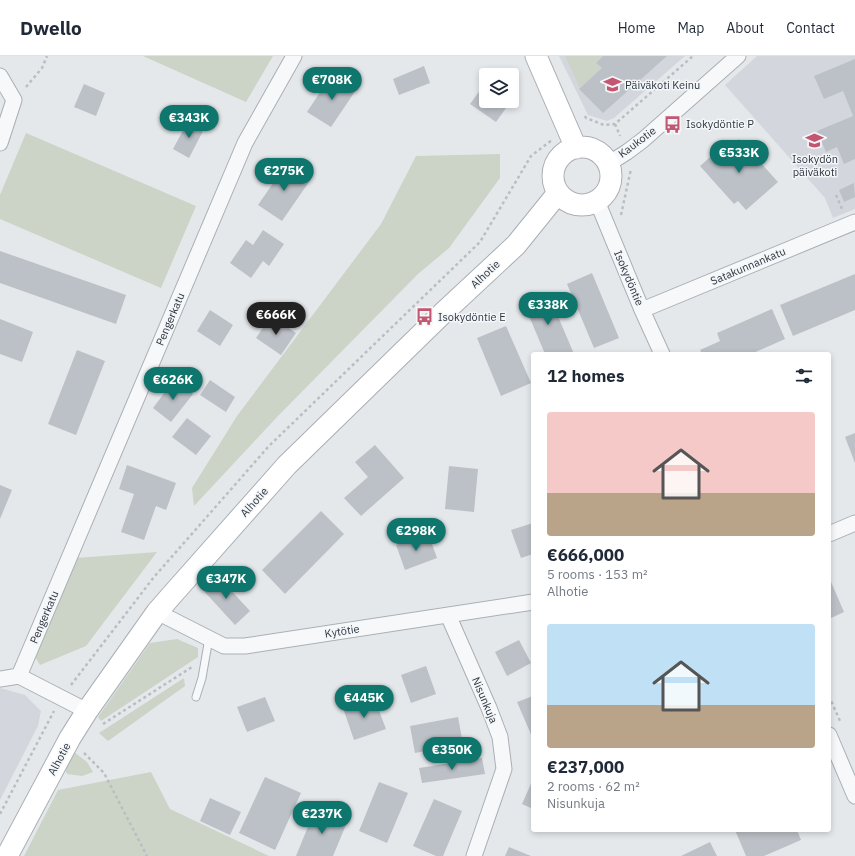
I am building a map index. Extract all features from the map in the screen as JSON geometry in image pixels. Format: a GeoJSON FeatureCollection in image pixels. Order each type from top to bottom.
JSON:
{"type":"FeatureCollection","features":[{"type":"Feature","properties":{"kind":"street","name":"Pengerkatu"},"geometry":{"type":"LineString","coordinates":[[19,676],[245,143],[294,56]]}},
{"type":"Feature","properties":{"kind":"street"},"geometry":{"type":"LineString","coordinates":[[536,56],[576,148]]}},
{"type":"Feature","properties":{"kind":"street","name":"Kaukotie"},"geometry":{"type":"LineString","coordinates":[[608,164],[643,140],[738,56]]}},
{"type":"Feature","properties":{"kind":"street"},"geometry":{"type":"LineString","coordinates":[[0,76],[14,100],[0,143]]}},
{"type":"Feature","properties":{"kind":"street"},"geometry":{"type":"LineString","coordinates":[[585,147],[596,151],[603,156],[608,164],[610,182],[607,189],[603,195],[590,204],[584,205],[568,202],[558,192],[554,184],[554,166],[558,159],[568,150],[585,147]]}},
{"type":"Feature","properties":{"kind":"street","name":"Alhotie"},"geometry":{"type":"LineString","coordinates":[[7,856],[70,738],[92,719],[157,612],[287,465],[443,313],[516,245],[558,192]]}},
{"type":"Feature","properties":{"kind":"street","name":"Isokydöntie"},"geometry":{"type":"LineString","coordinates":[[596,201],[661,352]]}},
{"type":"Feature","properties":{"kind":"street","name":"Satakunnankatu"},"geometry":{"type":"LineString","coordinates":[[642,310],[855,222]]}},
{"type":"Feature","properties":{"kind":"street"},"geometry":{"type":"LineString","coordinates":[[831,533],[855,523]]}},
{"type":"Feature","properties":{"kind":"street","name":"Kytötie"},"geometry":{"type":"LineString","coordinates":[[157,612],[224,646],[245,646],[531,602]]}},
{"type":"Feature","properties":{"kind":"street","name":"Nisunkuja"},"geometry":{"type":"LineString","coordinates":[[448,615],[489,708],[500,737],[504,769],[474,856]]}},
{"type":"Feature","properties":{"kind":"street"},"geometry":{"type":"LineString","coordinates":[[0,679],[19,676],[92,719]]}},
{"type":"Feature","properties":{"kind":"street"},"geometry":{"type":"LineString","coordinates":[[831,740],[855,796]]}},
{"type":"Feature","properties":{"kind":"lane"},"geometry":{"type":"LineString","coordinates":[[196,697],[202,678],[209,638]]}},
{"type":"Feature","properties":{"kind":"path"},"geometry":{"type":"LineString","coordinates":[[14,100],[42,68],[47,56]]}},
{"type":"Feature","properties":{"kind":"path"},"geometry":{"type":"LineString","coordinates":[[586,118],[604,125],[615,124],[693,56]]}},
{"type":"Feature","properties":{"kind":"path"},"geometry":{"type":"LineString","coordinates":[[615,124],[632,166],[621,217]]}},
{"type":"Feature","properties":{"kind":"path"},"geometry":{"type":"LineString","coordinates":[[92,719],[205,658]]}},
{"type":"Feature","properties":{"kind":"path"},"geometry":{"type":"LineString","coordinates":[[46,728],[70,738],[104,773],[147,856]]}},
{"type":"Feature","properties":{"kind":"shaded area","name":"Päiväkoti Keinu"},"geometry":{"type":"Polygon","coordinates":[[[559,56],[685,56],[614,118],[607,121],[588,115],[559,56]]]}},
{"type":"Feature","properties":{"kind":"shaded area","name":"Isokydön päiväkoti"},"geometry":{"type":"Polygon","coordinates":[[[757,56],[855,56],[855,209],[833,218],[825,198],[725,85],[757,56]]]}},
{"type":"Feature","properties":{"kind":"shaded area"},"geometry":{"type":"Polygon","coordinates":[[[0,688],[25,695],[41,711],[38,726],[0,800],[0,688]]]}},
{"type":"Feature","properties":{"kind":"green space"},"geometry":{"type":"Polygon","coordinates":[[[143,56],[273,56],[246,102],[143,56]]]}},
{"type":"Feature","properties":{"kind":"green space"},"geometry":{"type":"Polygon","coordinates":[[[565,56],[603,56],[596,63],[602,68],[580,88],[565,56]]]}},
{"type":"Feature","properties":{"kind":"green space"},"geometry":{"type":"Polygon","coordinates":[[[26,133],[196,206],[161,288],[0,219],[0,195],[26,133]]]}},
{"type":"Feature","properties":{"kind":"green space"},"geometry":{"type":"Polygon","coordinates":[[[500,154],[500,178],[449,248],[418,274],[277,417],[194,506],[192,488],[237,416],[381,224],[416,156],[500,154]]]}},
{"type":"Feature","properties":{"kind":"green space"},"geometry":{"type":"Polygon","coordinates":[[[157,552],[86,646],[40,665],[35,657],[76,558],[157,552]]]}},
{"type":"Feature","properties":{"kind":"green space"},"geometry":{"type":"Polygon","coordinates":[[[177,639],[198,648],[198,657],[101,721],[98,717],[150,643],[177,639]]]}},
{"type":"Feature","properties":{"kind":"green space"},"geometry":{"type":"Polygon","coordinates":[[[184,678],[185,686],[108,741],[99,733],[184,678]]]}},
{"type":"Feature","properties":{"kind":"green space"},"geometry":{"type":"Polygon","coordinates":[[[74,752],[87,762],[93,772],[82,776],[67,774],[65,769],[74,752]]]}},
{"type":"Feature","properties":{"kind":"green space"},"geometry":{"type":"Polygon","coordinates":[[[151,772],[170,809],[269,856],[24,856],[58,790],[151,772]]]}},
{"type":"Feature","properties":{"kind":"building"},"geometry":{"type":"Polygon","coordinates":[[[603,56],[667,56],[603,113],[579,89],[602,68],[596,63],[603,56]]]}},
{"type":"Feature","properties":{"kind":"building"},"geometry":{"type":"Polygon","coordinates":[[[855,59],[855,159],[844,164],[837,147],[826,152],[817,131],[853,116],[843,91],[824,99],[814,76],[855,59]]]}},
{"type":"Feature","properties":{"kind":"building"},"geometry":{"type":"Polygon","coordinates":[[[424,66],[430,83],[399,95],[393,79],[424,66]]]}},
{"type":"Feature","properties":{"kind":"building"},"geometry":{"type":"Polygon","coordinates":[[[332,74],[356,90],[331,127],[307,112],[332,74]]]}},
{"type":"Feature","properties":{"kind":"building"},"geometry":{"type":"Polygon","coordinates":[[[84,84],[105,93],[96,116],[74,107],[84,84]]]}},
{"type":"Feature","properties":{"kind":"building"},"geometry":{"type":"Polygon","coordinates":[[[479,92],[479,108],[506,108],[496,122],[470,104],[479,92]]]}},
{"type":"Feature","properties":{"kind":"building"},"geometry":{"type":"Polygon","coordinates":[[[188,121],[204,129],[189,158],[173,149],[188,121]]]}},
{"type":"Feature","properties":{"kind":"building"},"geometry":{"type":"Polygon","coordinates":[[[739,139],[778,182],[746,210],[738,201],[734,204],[700,166],[726,143],[730,147],[739,139]]]}},
{"type":"Feature","properties":{"kind":"building"},"geometry":{"type":"Polygon","coordinates":[[[287,163],[311,179],[282,221],[258,205],[287,163]]]}},
{"type":"Feature","properties":{"kind":"building"},"geometry":{"type":"Polygon","coordinates":[[[854,183],[855,197],[844,202],[839,190],[854,183]]]}},
{"type":"Feature","properties":{"kind":"building"},"geometry":{"type":"Polygon","coordinates":[[[263,230],[284,244],[269,266],[263,261],[251,278],[230,263],[246,240],[253,245],[263,230]]]}},
{"type":"Feature","properties":{"kind":"building"},"geometry":{"type":"Polygon","coordinates":[[[0,251],[126,295],[116,324],[0,283],[0,251]]]}},
{"type":"Feature","properties":{"kind":"building"},"geometry":{"type":"Polygon","coordinates":[[[592,273],[619,338],[594,348],[567,284],[592,273]]]}},
{"type":"Feature","properties":{"kind":"building"},"geometry":{"type":"Polygon","coordinates":[[[855,274],[855,310],[793,336],[780,305],[855,274]]]}},
{"type":"Feature","properties":{"kind":"building"},"geometry":{"type":"Polygon","coordinates":[[[548,293],[573,352],[544,352],[524,304],[548,293]]]}},
{"type":"Feature","properties":{"kind":"building"},"geometry":{"type":"Polygon","coordinates":[[[772,309],[785,339],[756,352],[701,352],[700,350],[720,341],[717,333],[772,309]]]}},
{"type":"Feature","properties":{"kind":"building"},"geometry":{"type":"Polygon","coordinates":[[[210,310],[233,325],[220,346],[197,331],[210,310]]]}},
{"type":"Feature","properties":{"kind":"building"},"geometry":{"type":"Polygon","coordinates":[[[271,316],[296,333],[281,355],[256,338],[271,316]]]}},
{"type":"Feature","properties":{"kind":"building"},"geometry":{"type":"Polygon","coordinates":[[[0,319],[33,332],[22,362],[0,354],[0,319]]]}},
{"type":"Feature","properties":{"kind":"building"},"geometry":{"type":"Polygon","coordinates":[[[506,326],[531,383],[501,396],[477,338],[506,326]]]}},
{"type":"Feature","properties":{"kind":"building"},"geometry":{"type":"Polygon","coordinates":[[[77,350],[105,361],[76,435],[48,424],[77,350]]]}},
{"type":"Feature","properties":{"kind":"building"},"geometry":{"type":"Polygon","coordinates":[[[174,380],[193,394],[171,422],[153,408],[174,380]]]}},
{"type":"Feature","properties":{"kind":"building"},"geometry":{"type":"Polygon","coordinates":[[[210,380],[235,397],[226,412],[200,395],[210,380]]]}},
{"type":"Feature","properties":{"kind":"building"},"geometry":{"type":"Polygon","coordinates":[[[187,418],[211,436],[196,455],[172,437],[187,418]]]}},
{"type":"Feature","properties":{"kind":"building"},"geometry":{"type":"Polygon","coordinates":[[[855,433],[855,463],[845,437],[855,433]]]}},
{"type":"Feature","properties":{"kind":"building"},"geometry":{"type":"Polygon","coordinates":[[[375,445],[404,478],[361,516],[344,498],[368,477],[355,462],[375,445]]]}},
{"type":"Feature","properties":{"kind":"building"},"geometry":{"type":"Polygon","coordinates":[[[127,465],[176,483],[166,510],[156,506],[144,540],[121,532],[134,494],[119,489],[127,465]]]}},
{"type":"Feature","properties":{"kind":"building"},"geometry":{"type":"Polygon","coordinates":[[[449,466],[478,469],[474,512],[445,509],[449,466]]]}},
{"type":"Feature","properties":{"kind":"building"},"geometry":{"type":"Polygon","coordinates":[[[0,485],[12,490],[0,519],[0,485]]]}},
{"type":"Feature","properties":{"kind":"building"},"geometry":{"type":"Polygon","coordinates":[[[321,511],[344,534],[285,594],[262,570],[321,511]]]}},
{"type":"Feature","properties":{"kind":"building"},"geometry":{"type":"Polygon","coordinates":[[[531,524],[531,555],[521,558],[511,530],[531,524]]]}},
{"type":"Feature","properties":{"kind":"building"},"geometry":{"type":"Polygon","coordinates":[[[428,533],[437,558],[405,570],[396,545],[428,533]]]}},
{"type":"Feature","properties":{"kind":"building"},"geometry":{"type":"Polygon","coordinates":[[[217,575],[250,611],[235,625],[202,589],[217,575]]]}},
{"type":"Feature","properties":{"kind":"building"},"geometry":{"type":"Polygon","coordinates":[[[831,582],[844,612],[831,618],[831,582]]]}},
{"type":"Feature","properties":{"kind":"building"},"geometry":{"type":"Polygon","coordinates":[[[519,640],[531,663],[507,676],[495,652],[519,640]]]}},
{"type":"Feature","properties":{"kind":"building"},"geometry":{"type":"Polygon","coordinates":[[[426,666],[436,694],[411,703],[401,675],[426,666]]]}},
{"type":"Feature","properties":{"kind":"building"},"geometry":{"type":"Polygon","coordinates":[[[265,697],[275,721],[247,732],[237,707],[265,697]]]}},
{"type":"Feature","properties":{"kind":"building"},"geometry":{"type":"Polygon","coordinates":[[[374,697],[386,729],[354,740],[343,708],[374,697]]]}},
{"type":"Feature","properties":{"kind":"building"},"geometry":{"type":"Polygon","coordinates":[[[531,697],[531,734],[517,702],[531,697]]]}},
{"type":"Feature","properties":{"kind":"building"},"geometry":{"type":"Polygon","coordinates":[[[458,717],[463,744],[415,753],[410,726],[458,717]]]}},
{"type":"Feature","properties":{"kind":"building"},"geometry":{"type":"Polygon","coordinates":[[[482,758],[485,774],[422,783],[419,768],[482,758]]]}},
{"type":"Feature","properties":{"kind":"building"},"geometry":{"type":"Polygon","coordinates":[[[265,777],[301,793],[275,850],[239,833],[265,777]]]}},
{"type":"Feature","properties":{"kind":"building"},"geometry":{"type":"Polygon","coordinates":[[[379,782],[408,793],[387,843],[359,831],[379,782]]]}},
{"type":"Feature","properties":{"kind":"building"},"geometry":{"type":"Polygon","coordinates":[[[531,784],[531,808],[522,804],[531,784]]]}},
{"type":"Feature","properties":{"kind":"building"},"geometry":{"type":"Polygon","coordinates":[[[210,798],[241,812],[230,835],[200,821],[210,798]]]}},
{"type":"Feature","properties":{"kind":"building"},"geometry":{"type":"Polygon","coordinates":[[[434,799],[462,811],[443,856],[436,856],[413,846],[434,799]]]}},
{"type":"Feature","properties":{"kind":"building"},"geometry":{"type":"Polygon","coordinates":[[[316,807],[348,820],[333,856],[296,856],[316,807]]]}},
{"type":"Feature","properties":{"kind":"building"},"geometry":{"type":"Polygon","coordinates":[[[736,832],[798,832],[801,840],[764,856],[746,856],[736,832]]]}},
{"type":"Feature","properties":{"kind":"building"},"geometry":{"type":"Polygon","coordinates":[[[710,842],[717,856],[681,856],[710,842]]]}},
{"type":"Feature","properties":{"kind":"building"},"geometry":{"type":"Polygon","coordinates":[[[509,847],[531,856],[505,856],[509,847]]]}},
{"type":"Feature","properties":{"kind":"place","name":"Päiväkoti Keinu"},"geometry":{"type":"Point","coordinates":[612,85]}},
{"type":"Feature","properties":{"kind":"place","name":"Isokydöntie P"},"geometry":{"type":"Point","coordinates":[673,124]}},
{"type":"Feature","properties":{"kind":"place","name":"Isokydön päiväkoti"},"geometry":{"type":"Point","coordinates":[815,141]}},
{"type":"Feature","properties":{"kind":"place","name":"Isokydöntie E"},"geometry":{"type":"Point","coordinates":[425,317]}}]}
